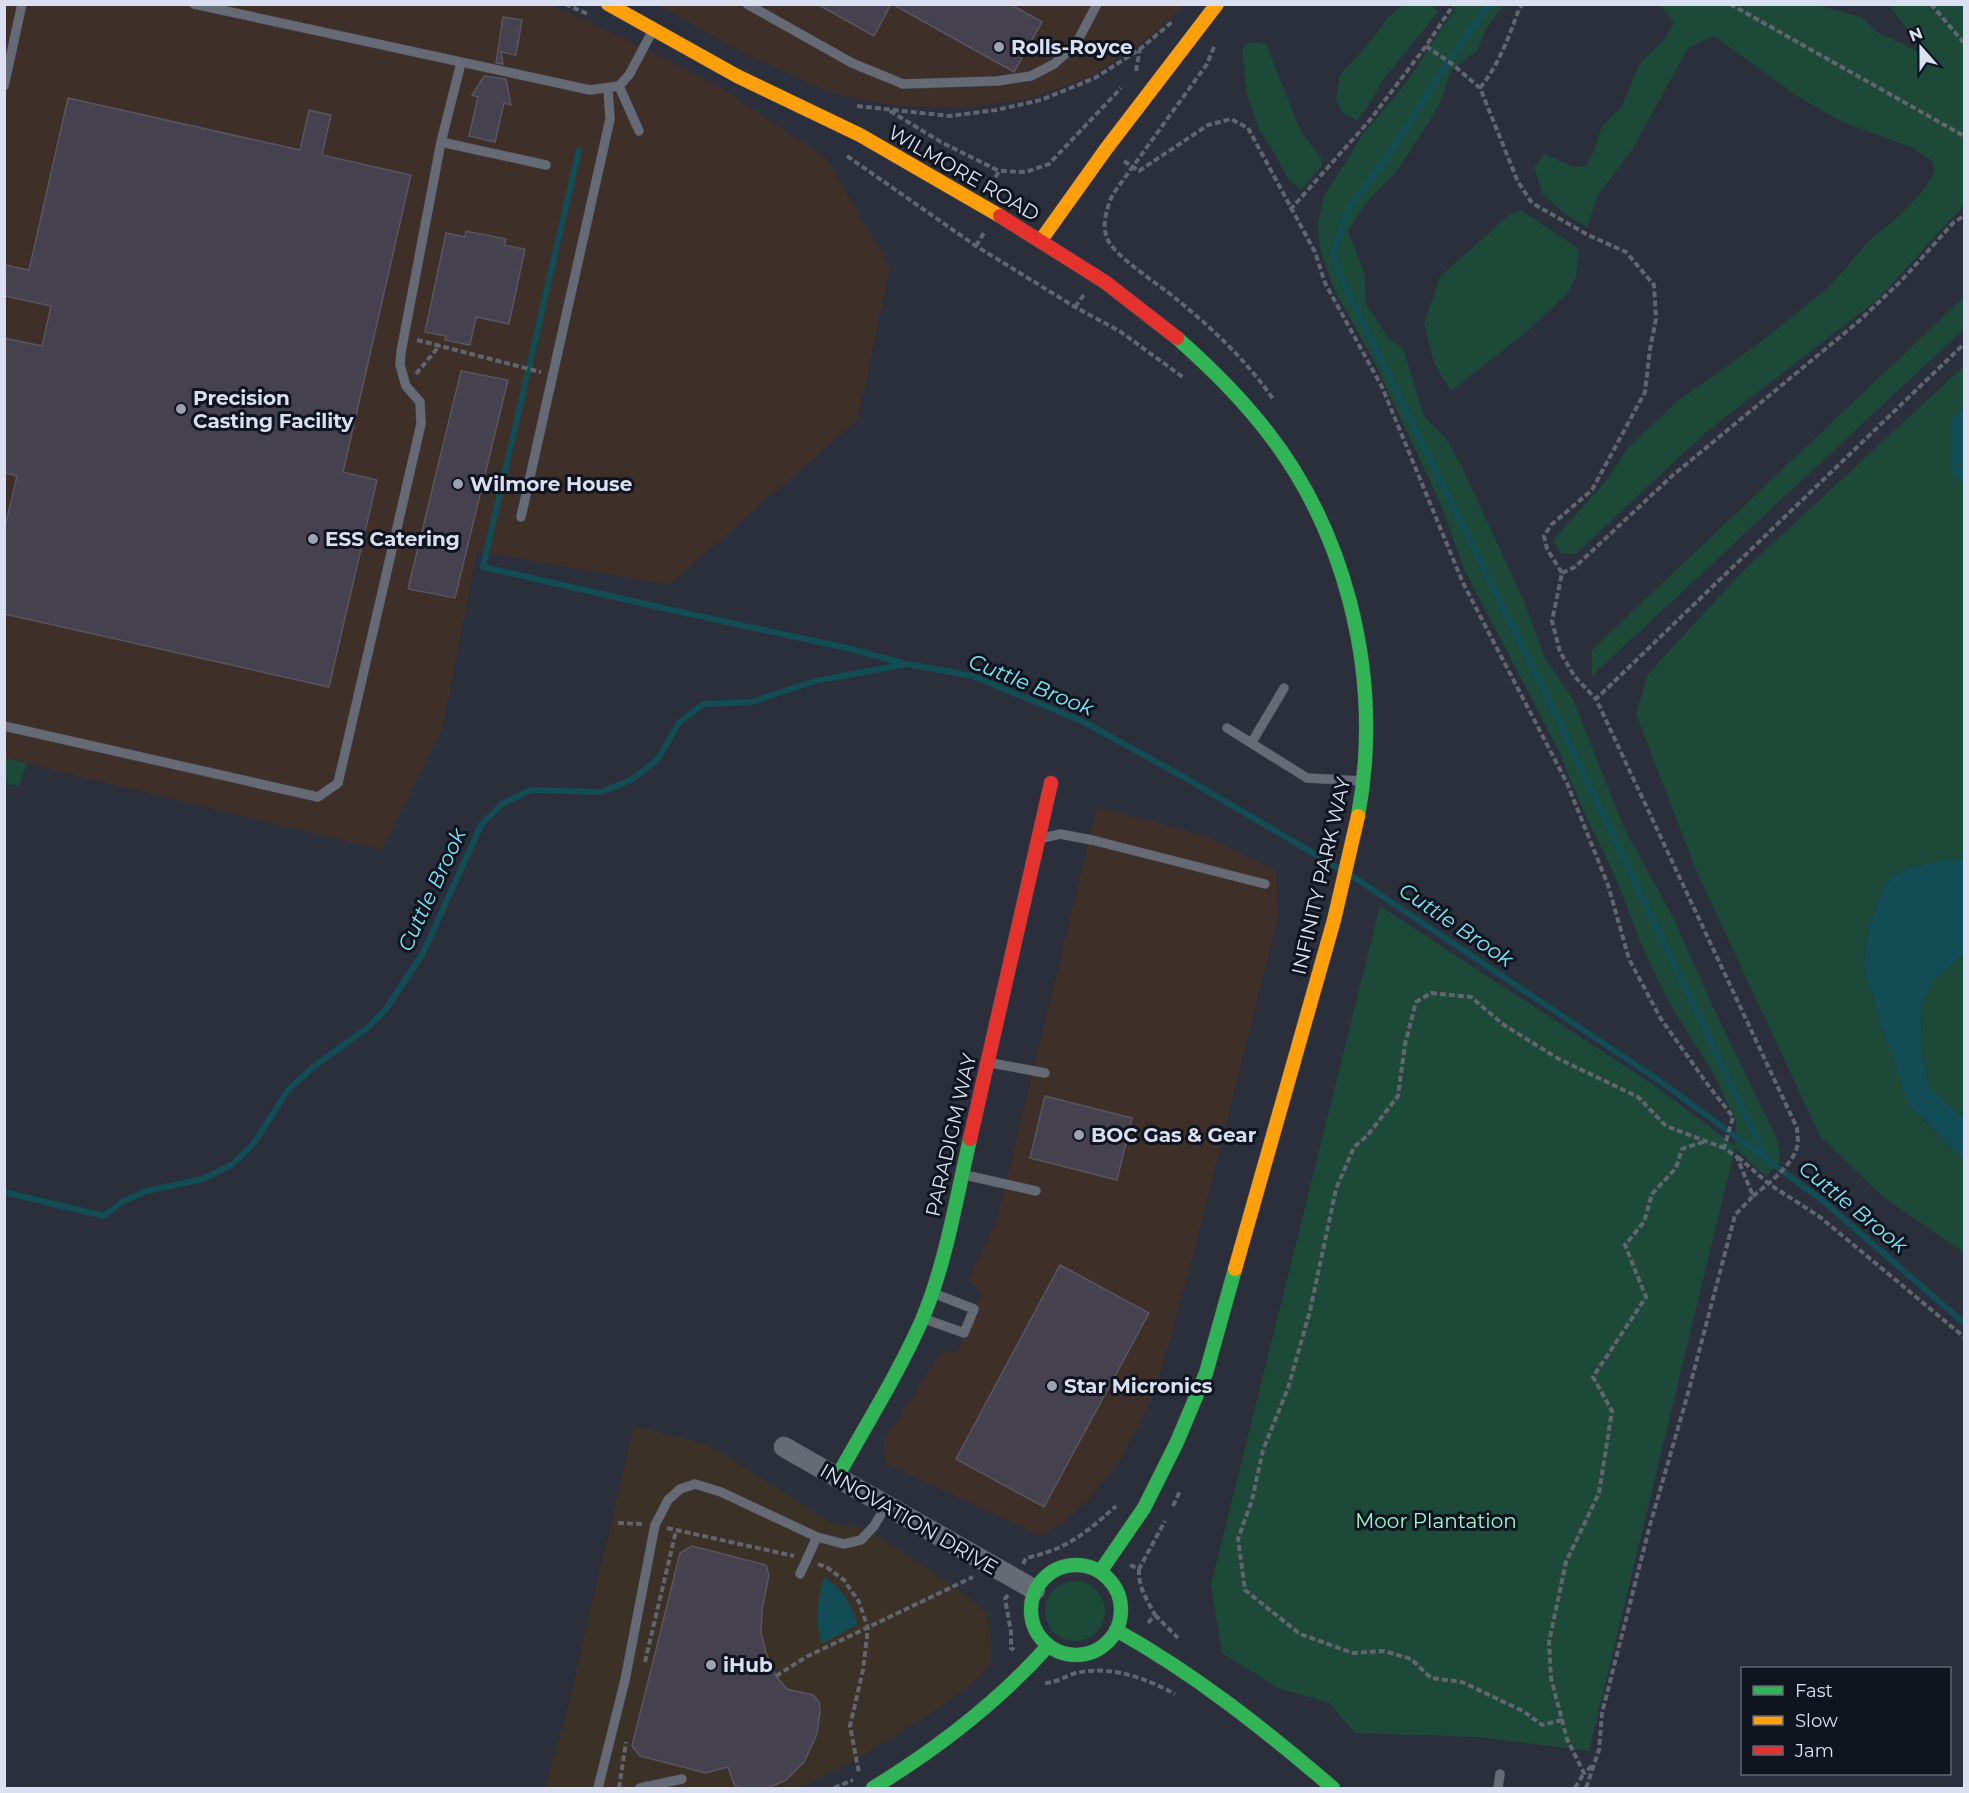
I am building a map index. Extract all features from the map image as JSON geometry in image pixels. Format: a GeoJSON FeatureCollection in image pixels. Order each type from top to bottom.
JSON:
{"type":"FeatureCollection","features":[{"type":"Feature","properties":{"kind":"street","name":"WILMORE ROAD"},"geometry":{"type":"LineString","coordinates":[[608,4],[781,99],[840,125],[1041,240],[1106,149],[1217,4]]}},
{"type":"Feature","properties":{"kind":"street","name":"INFINITY PARK WAY"},"geometry":{"type":"LineString","coordinates":[[1041,240],[1143,310],[1219,374],[1257,417],[1302,482],[1319,512],[1340,565],[1356,620],[1366,691],[1364,781],[1352,845],[1334,920],[1206,1373],[1177,1442],[1144,1508],[1101,1572]]}},
{"type":"Feature","properties":{"kind":"street","name":"PARADIGM WAY"},"geometry":{"type":"LineString","coordinates":[[837,1478],[889,1385],[922,1319],[941,1266],[1051,783]]}},
{"type":"Feature","properties":{"kind":"street","name":"INNOVATION DRIVE"},"geometry":{"type":"LineString","coordinates":[[784,1447],[1035,1590]]}},
{"type":"Feature","properties":{"kind":"street"},"geometry":{"type":"LineString","coordinates":[[1071,1565],[1086,1566],[1101,1572],[1112,1583],[1120,1598],[1121,1614],[1116,1630],[1107,1643],[1093,1652],[1078,1656],[1062,1653],[1048,1646],[1037,1634],[1032,1620],[1031,1605],[1035,1590],[1044,1578],[1057,1569],[1071,1565]]}},
{"type":"Feature","properties":{"kind":"street"},"geometry":{"type":"LineString","coordinates":[[1116,1630],[1169,1660],[1209,1687],[1250,1718],[1333,1788]]}},
{"type":"Feature","properties":{"kind":"street"},"geometry":{"type":"LineString","coordinates":[[873,1788],[923,1758],[979,1716],[1048,1646]]}},
{"type":"Feature","properties":{"kind":"lane"},"geometry":{"type":"LineString","coordinates":[[4,86],[22,4]]}},
{"type":"Feature","properties":{"kind":"lane"},"geometry":{"type":"LineString","coordinates":[[194,4],[590,90],[619,86],[629,75],[653,30]]}},
{"type":"Feature","properties":{"kind":"lane"},"geometry":{"type":"LineString","coordinates":[[747,4],[852,63],[903,84],[997,81],[1030,76],[1054,64],[1076,44],[1097,4]]}},
{"type":"Feature","properties":{"kind":"lane"},"geometry":{"type":"LineString","coordinates":[[4,726],[318,797],[338,783],[421,424],[420,402],[406,386],[400,365],[441,142],[461,63]]}},
{"type":"Feature","properties":{"kind":"lane"},"geometry":{"type":"LineString","coordinates":[[619,86],[639,130]]}},
{"type":"Feature","properties":{"kind":"lane"},"geometry":{"type":"LineString","coordinates":[[521,517],[610,119],[608,89]]}},
{"type":"Feature","properties":{"kind":"lane"},"geometry":{"type":"LineString","coordinates":[[441,142],[546,165]]}},
{"type":"Feature","properties":{"kind":"lane"},"geometry":{"type":"LineString","coordinates":[[1252,742],[1284,688]]}},
{"type":"Feature","properties":{"kind":"lane"},"geometry":{"type":"LineString","coordinates":[[1227,728],[1307,778],[1364,781]]}},
{"type":"Feature","properties":{"kind":"lane"},"geometry":{"type":"LineString","coordinates":[[1038,840],[1060,834],[1081,838],[1265,884]]}},
{"type":"Feature","properties":{"kind":"lane"},"geometry":{"type":"LineString","coordinates":[[988,1063],[1045,1073]]}},
{"type":"Feature","properties":{"kind":"lane"},"geometry":{"type":"LineString","coordinates":[[962,1174],[1036,1191]]}},
{"type":"Feature","properties":{"kind":"lane"},"geometry":{"type":"LineString","coordinates":[[922,1319],[964,1333],[974,1309],[932,1292]]}},
{"type":"Feature","properties":{"kind":"lane"},"geometry":{"type":"LineString","coordinates":[[598,1788],[625,1680],[655,1525],[668,1500],[680,1489],[695,1484],[721,1492],[817,1537],[844,1544],[861,1540],[874,1526],[886,1506]]}},
{"type":"Feature","properties":{"kind":"lane"},"geometry":{"type":"LineString","coordinates":[[800,1574],[817,1537]]}},
{"type":"Feature","properties":{"kind":"lane"},"geometry":{"type":"LineString","coordinates":[[1498,1788],[1500,1774]]}},
{"type":"Feature","properties":{"kind":"lane"},"geometry":{"type":"LineString","coordinates":[[640,1788],[682,1779]]}},
{"type":"Feature","properties":{"kind":"path"},"geometry":{"type":"LineString","coordinates":[[1290,210],[1370,120],[1426,46],[1454,4]]}},
{"type":"Feature","properties":{"kind":"path"},"geometry":{"type":"LineString","coordinates":[[1480,88],[1496,65],[1523,4]]}},
{"type":"Feature","properties":{"kind":"path"},"geometry":{"type":"LineString","coordinates":[[1730,4],[1965,136]]}},
{"type":"Feature","properties":{"kind":"path"},"geometry":{"type":"LineString","coordinates":[[1931,4],[1965,43]]}},
{"type":"Feature","properties":{"kind":"path"},"geometry":{"type":"LineString","coordinates":[[1105,228],[1107,208],[1113,194],[1207,64],[1215,44]]}},
{"type":"Feature","properties":{"kind":"path"},"geometry":{"type":"LineString","coordinates":[[1426,46],[1480,88],[1518,182],[1532,203],[1588,235],[1626,252],[1654,285],[1656,319],[1645,392],[1592,490],[1551,525],[1544,536],[1547,549],[1562,573],[1552,621],[1560,652],[1575,677],[1596,699],[1797,1128],[1797,1147],[1790,1161],[1735,1215],[1641,1559],[1602,1713],[1599,1750],[1586,1788]]}},
{"type":"Feature","properties":{"kind":"path"},"geometry":{"type":"LineString","coordinates":[[1136,72],[1140,49]]}},
{"type":"Feature","properties":{"kind":"path"},"geometry":{"type":"LineString","coordinates":[[887,109],[941,142],[999,171],[1026,172],[1049,164],[1123,87]]}},
{"type":"Feature","properties":{"kind":"path"},"geometry":{"type":"LineString","coordinates":[[1106,149],[1139,171],[1208,125],[1231,119],[1248,128],[1290,210],[1315,252],[1325,283],[1382,387],[1463,583],[1567,783],[1608,885],[1629,959],[1661,1019],[1733,1117],[1724,1148]]}},
{"type":"Feature","properties":{"kind":"path"},"geometry":{"type":"LineString","coordinates":[[838,151],[976,246],[1075,307],[1121,332],[1190,382]]}},
{"type":"Feature","properties":{"kind":"path"},"geometry":{"type":"LineString","coordinates":[[976,246],[992,220],[983,206],[982,199],[999,171]]}},
{"type":"Feature","properties":{"kind":"path"},"geometry":{"type":"LineString","coordinates":[[1562,573],[1575,567],[1672,476],[1858,322],[1902,280],[1954,222],[1965,216]]}},
{"type":"Feature","properties":{"kind":"path"},"geometry":{"type":"LineString","coordinates":[[404,336],[542,372]]}},
{"type":"Feature","properties":{"kind":"path"},"geometry":{"type":"LineString","coordinates":[[1596,699],[1965,344]]}},
{"type":"Feature","properties":{"kind":"path"},"geometry":{"type":"LineString","coordinates":[[406,386],[440,345]]}},
{"type":"Feature","properties":{"kind":"path"},"geometry":{"type":"LineString","coordinates":[[1562,1720],[1542,1725],[1523,1711],[1462,1682],[1431,1678],[1411,1659],[1384,1651],[1353,1653],[1300,1634],[1245,1590],[1238,1539],[1252,1500],[1263,1450],[1288,1388],[1311,1311],[1336,1189],[1354,1146],[1367,1136],[1398,1096],[1405,1044],[1416,1002],[1431,993],[1471,997],[1504,1025],[1557,1058],[1638,1097],[1666,1126],[1724,1148],[1737,1156],[1769,1184],[1820,1216],[1965,1337]]}},
{"type":"Feature","properties":{"kind":"path"},"geometry":{"type":"LineString","coordinates":[[1584,1773],[1567,1739],[1551,1678],[1549,1642],[1566,1562],[1599,1493],[1612,1411],[1593,1377],[1646,1297],[1625,1245],[1644,1222],[1652,1194],[1676,1168],[1682,1149],[1707,1140]]}},
{"type":"Feature","properties":{"kind":"path"},"geometry":{"type":"LineString","coordinates":[[1737,1156],[1753,1196]]}},
{"type":"Feature","properties":{"kind":"path"},"geometry":{"type":"LineString","coordinates":[[618,1523],[655,1525],[808,1559],[828,1568],[844,1580],[859,1602],[868,1628],[850,1726],[854,1756],[860,1777],[834,1788]]}},
{"type":"Feature","properties":{"kind":"path"},"geometry":{"type":"LineString","coordinates":[[644,1666],[676,1531]]}},
{"type":"Feature","properties":{"kind":"path"},"geometry":{"type":"LineString","coordinates":[[776,1676],[806,1657],[993,1567]]}},
{"type":"Feature","properties":{"kind":"path"},"geometry":{"type":"LineString","coordinates":[[619,1788],[628,1733]]}},
{"type":"Feature","properties":{"kind":"path"},"geometry":{"type":"LineString","coordinates":[[1575,1788],[1584,1773],[1593,1766]]}},
{"type":"Feature","properties":{"kind":"shaded area"},"geometry":{"type":"Polygon","coordinates":[[[5,5],[551,5],[625,39],[718,86],[825,157],[890,267],[858,419],[669,585],[477,551],[442,730],[382,850],[5,758],[5,5]]]}},
{"type":"Feature","properties":{"kind":"shaded area","name":"Rolls-Royce"},"geometry":{"type":"Polygon","coordinates":[[[658,5],[1185,5],[1147,39],[1090,77],[1029,99],[961,108],[896,106],[831,93],[740,51],[658,5]]]}},
{"type":"Feature","properties":{"kind":"shaded area"},"geometry":{"type":"Polygon","coordinates":[[[1964,409],[1964,483],[1952,474],[1952,418],[1964,409]]]}},
{"type":"Feature","properties":{"kind":"shaded area"},"geometry":{"type":"Polygon","coordinates":[[[1097,807],[1206,836],[1276,871],[1278,917],[1191,1263],[1155,1393],[1122,1457],[1090,1498],[1064,1522],[1041,1536],[885,1463],[884,1441],[941,1352],[958,1351],[981,1293],[969,1280],[997,1220],[1097,807]]]}},
{"type":"Feature","properties":{"kind":"shaded area"},"geometry":{"type":"Polygon","coordinates":[[[1951,859],[1964,860],[1964,954],[1935,979],[1921,1005],[1922,1056],[1930,1089],[1964,1118],[1964,1160],[1908,1104],[1893,1056],[1880,1025],[1872,990],[1866,978],[1864,962],[1869,927],[1883,888],[1892,877],[1910,867],[1951,859]]]}},
{"type":"Feature","properties":{"kind":"shaded area"},"geometry":{"type":"Polygon","coordinates":[[[634,1426],[709,1445],[833,1524],[866,1528],[963,1593],[985,1611],[991,1634],[992,1662],[975,1681],[939,1708],[854,1761],[799,1788],[545,1788],[566,1714],[634,1426]]]}},
{"type":"Feature","properties":{"kind":"shaded area"},"geometry":{"type":"Polygon","coordinates":[[[824,1577],[846,1597],[858,1624],[822,1644],[818,1627],[818,1610],[824,1577]]]}},
{"type":"Feature","properties":{"kind":"green space","name":"Moor Plantation"},"geometry":{"type":"Polygon","coordinates":[[[1458,4],[1504,5],[1487,27],[1477,51],[1451,70],[1440,103],[1420,136],[1397,171],[1365,204],[1348,231],[1364,272],[1366,304],[1389,339],[1403,348],[1424,416],[1446,439],[1462,467],[1523,599],[1546,660],[1573,699],[1624,828],[1674,919],[1714,1009],[1778,1141],[1780,1161],[1766,1177],[1735,1148],[1589,1751],[1478,1737],[1355,1733],[1328,1702],[1280,1689],[1222,1653],[1211,1585],[1380,906],[1654,1085],[1735,1146],[1736,1122],[1715,1076],[1668,1001],[1640,941],[1615,876],[1581,806],[1559,751],[1464,569],[1442,507],[1375,363],[1334,289],[1320,249],[1318,224],[1324,196],[1363,134],[1406,83],[1458,4]]]}},
{"type":"Feature","properties":{"kind":"green space"},"geometry":{"type":"Polygon","coordinates":[[[1403,5],[1432,5],[1438,12],[1383,80],[1367,108],[1356,120],[1342,113],[1336,99],[1340,75],[1371,41],[1389,16],[1403,5]]]}},
{"type":"Feature","properties":{"kind":"green space"},"geometry":{"type":"Polygon","coordinates":[[[1660,5],[1817,5],[1861,17],[1875,31],[1915,50],[1921,50],[1923,47],[1921,40],[1912,34],[1888,5],[1964,5],[1964,205],[1877,300],[1705,433],[1576,554],[1561,554],[1553,540],[1610,476],[1627,449],[1676,402],[1761,342],[1830,286],[1869,241],[1901,214],[1924,189],[1934,173],[1933,162],[1913,148],[1840,121],[1797,96],[1714,36],[1688,48],[1633,148],[1598,195],[1587,227],[1565,214],[1542,193],[1534,166],[1545,154],[1573,167],[1586,166],[1594,151],[1602,126],[1621,108],[1640,63],[1666,38],[1674,22],[1660,5]]]}},
{"type":"Feature","properties":{"kind":"green space"},"geometry":{"type":"Polygon","coordinates":[[[1251,42],[1266,44],[1301,132],[1321,157],[1322,166],[1301,190],[1289,180],[1259,130],[1247,95],[1242,49],[1251,42]]]}},
{"type":"Feature","properties":{"kind":"green space"},"geometry":{"type":"Polygon","coordinates":[[[1521,210],[1579,249],[1576,277],[1567,294],[1524,334],[1451,391],[1434,363],[1424,324],[1440,277],[1510,214],[1521,210]]]}},
{"type":"Feature","properties":{"kind":"green space"},"geometry":{"type":"Polygon","coordinates":[[[1964,297],[1964,329],[1592,676],[1592,650],[1964,297]]]}},
{"type":"Feature","properties":{"kind":"green space"},"geometry":{"type":"Polygon","coordinates":[[[1964,366],[1964,409],[1952,419],[1952,474],[1964,483],[1964,860],[1951,859],[1910,867],[1892,877],[1883,888],[1869,927],[1864,962],[1866,978],[1872,990],[1880,1025],[1922,1119],[1964,1160],[1964,1253],[1882,1196],[1820,1136],[1696,870],[1636,714],[1648,674],[1742,572],[1964,366]]]}},
{"type":"Feature","properties":{"kind":"green space"},"geometry":{"type":"Polygon","coordinates":[[[4,758],[27,763],[19,786],[5,783],[4,758]]]}},
{"type":"Feature","properties":{"kind":"green space"},"geometry":{"type":"Polygon","coordinates":[[[1964,954],[1964,1118],[1930,1089],[1922,1056],[1921,1005],[1935,979],[1964,954]]]}},
{"type":"Feature","properties":{"kind":"green space"},"geometry":{"type":"Polygon","coordinates":[[[1075,1581],[1092,1586],[1100,1594],[1105,1611],[1100,1628],[1092,1636],[1075,1641],[1058,1636],[1050,1628],[1045,1611],[1050,1594],[1058,1586],[1075,1581]]]}},
{"type":"Feature","properties":{"kind":"building"},"geometry":{"type":"Polygon","coordinates":[[[817,4],[891,4],[874,36],[817,4]]]}},
{"type":"Feature","properties":{"kind":"building","name":"Rolls-Royce"},"geometry":{"type":"Polygon","coordinates":[[[892,4],[1010,4],[1042,22],[1014,72],[892,4]]]}},
{"type":"Feature","properties":{"kind":"building"},"geometry":{"type":"Polygon","coordinates":[[[503,17],[522,20],[516,55],[501,52],[503,64],[496,63],[503,17]]]}},
{"type":"Feature","properties":{"kind":"building"},"geometry":{"type":"Polygon","coordinates":[[[484,76],[506,79],[511,105],[504,103],[495,142],[469,136],[478,97],[472,95],[484,76]]]}},
{"type":"Feature","properties":{"kind":"building","name":"Precision Casting Facility"},"geometry":{"type":"Polygon","coordinates":[[[68,98],[300,150],[309,110],[331,115],[322,155],[411,175],[343,472],[377,480],[329,687],[4,614],[4,531],[17,476],[4,473],[4,338],[42,346],[51,306],[4,296],[4,265],[29,270],[68,98]]]}},
{"type":"Feature","properties":{"kind":"building"},"geometry":{"type":"Polygon","coordinates":[[[466,231],[506,239],[504,245],[525,249],[509,324],[476,317],[470,345],[445,340],[446,336],[425,332],[446,233],[465,237],[466,231]]]}},
{"type":"Feature","properties":{"kind":"building","name":"Wilmore House"},"geometry":{"type":"Polygon","coordinates":[[[461,371],[508,380],[455,598],[408,589],[461,371]]]}},
{"type":"Feature","properties":{"kind":"building"},"geometry":{"type":"Polygon","coordinates":[[[1045,1096],[1132,1118],[1117,1180],[1030,1158],[1045,1096]]]}},
{"type":"Feature","properties":{"kind":"building","name":"Star Micronics"},"geometry":{"type":"Polygon","coordinates":[[[1060,1265],[1149,1313],[1044,1507],[956,1459],[1060,1265]]]}},
{"type":"Feature","properties":{"kind":"building","name":"iHub"},"geometry":{"type":"Polygon","coordinates":[[[692,1546],[766,1565],[769,1575],[762,1610],[761,1633],[766,1653],[776,1676],[787,1689],[813,1695],[819,1702],[817,1734],[804,1762],[786,1780],[768,1788],[737,1788],[728,1767],[706,1773],[640,1756],[632,1746],[680,1553],[692,1546]]]}},
{"type":"Feature","properties":{"kind":"waterway"},"geometry":{"type":"LineString","coordinates":[[1489,4],[1384,162],[1350,206],[1333,252],[1339,274],[1555,713],[1766,1158]]}},
{"type":"Feature","properties":{"kind":"waterway"},"geometry":{"type":"LineString","coordinates":[[579,150],[483,567],[847,648],[903,663]]}},
{"type":"Feature","properties":{"kind":"waterway","name":"Cuttle Brook"},"geometry":{"type":"LineString","coordinates":[[4,1192],[104,1216],[122,1202],[146,1191],[203,1179],[233,1164],[254,1143],[288,1090],[312,1068],[367,1028],[386,1009],[423,953],[481,825],[502,804],[531,790],[601,792],[631,780],[657,760],[679,723],[703,704],[752,702],[815,681],[907,664],[973,676],[1084,722],[1182,776],[1340,869]]}},
{"type":"Feature","properties":{"kind":"waterway","name":"Cuttle Brook"},"geometry":{"type":"LineString","coordinates":[[1352,876],[1660,1081],[1822,1200],[1964,1323]]}},
{"type":"Feature","properties":{"kind":"traffic: fast"},"geometry":{"type":"LineString","coordinates":[[1177,338],[1233,392],[1284,455],[1311,501],[1333,551],[1350,602],[1361,655],[1366,709],[1365,763],[1358,816]]}},
{"type":"Feature","properties":{"kind":"traffic: fast"},"geometry":{"type":"LineString","coordinates":[[837,1477],[892,1380],[922,1320],[944,1254],[970,1139]]}},
{"type":"Feature","properties":{"kind":"traffic: fast"},"geometry":{"type":"LineString","coordinates":[[1100,1572],[1144,1508],[1177,1442],[1206,1373],[1235,1269]]}},
{"type":"Feature","properties":{"kind":"traffic: fast"},"geometry":{"type":"LineString","coordinates":[[1076,1565],[1093,1569],[1108,1578],[1117,1593],[1121,1610],[1117,1627],[1108,1642],[1093,1651],[1076,1655],[1059,1651],[1044,1642],[1035,1627],[1031,1610],[1035,1593],[1044,1578],[1059,1569],[1076,1565]]}},
{"type":"Feature","properties":{"kind":"traffic: fast"},"geometry":{"type":"LineString","coordinates":[[1116,1630],[1174,1665],[1228,1703],[1333,1788]]}},
{"type":"Feature","properties":{"kind":"traffic: fast"},"geometry":{"type":"LineString","coordinates":[[873,1788],[921,1757],[966,1723],[1008,1687],[1048,1646]]}},
{"type":"Feature","properties":{"kind":"traffic: slow"},"geometry":{"type":"LineString","coordinates":[[608,4],[737,76],[860,135],[1000,216]]}},
{"type":"Feature","properties":{"kind":"traffic: slow"},"geometry":{"type":"LineString","coordinates":[[1041,240],[1106,149],[1217,4]]}},
{"type":"Feature","properties":{"kind":"traffic: slow"},"geometry":{"type":"LineString","coordinates":[[1235,1269],[1334,920],[1358,816]]}},
{"type":"Feature","properties":{"kind":"traffic: jam"},"geometry":{"type":"LineString","coordinates":[[1000,216],[1105,282],[1177,338]]}},
{"type":"Feature","properties":{"kind":"traffic: jam"},"geometry":{"type":"LineString","coordinates":[[970,1139],[1051,783]]}},
{"type":"Feature","properties":{"kind":"place","name":"Rolls-Royce"},"geometry":{"type":"Point","coordinates":[999,47]}},
{"type":"Feature","properties":{"kind":"place","name":"Precision Casting Facility"},"geometry":{"type":"Point","coordinates":[181,409]}},
{"type":"Feature","properties":{"kind":"place","name":"Wilmore House"},"geometry":{"type":"Point","coordinates":[458,484]}},
{"type":"Feature","properties":{"kind":"place","name":"ESS Catering"},"geometry":{"type":"Point","coordinates":[313,539]}},
{"type":"Feature","properties":{"kind":"place","name":"BOC Gas & Gear"},"geometry":{"type":"Point","coordinates":[1079,1135]}},
{"type":"Feature","properties":{"kind":"place","name":"Star Micronics"},"geometry":{"type":"Point","coordinates":[1052,1386]}},
{"type":"Feature","properties":{"kind":"place","name":"iHub"},"geometry":{"type":"Point","coordinates":[711,1665]}}]}
